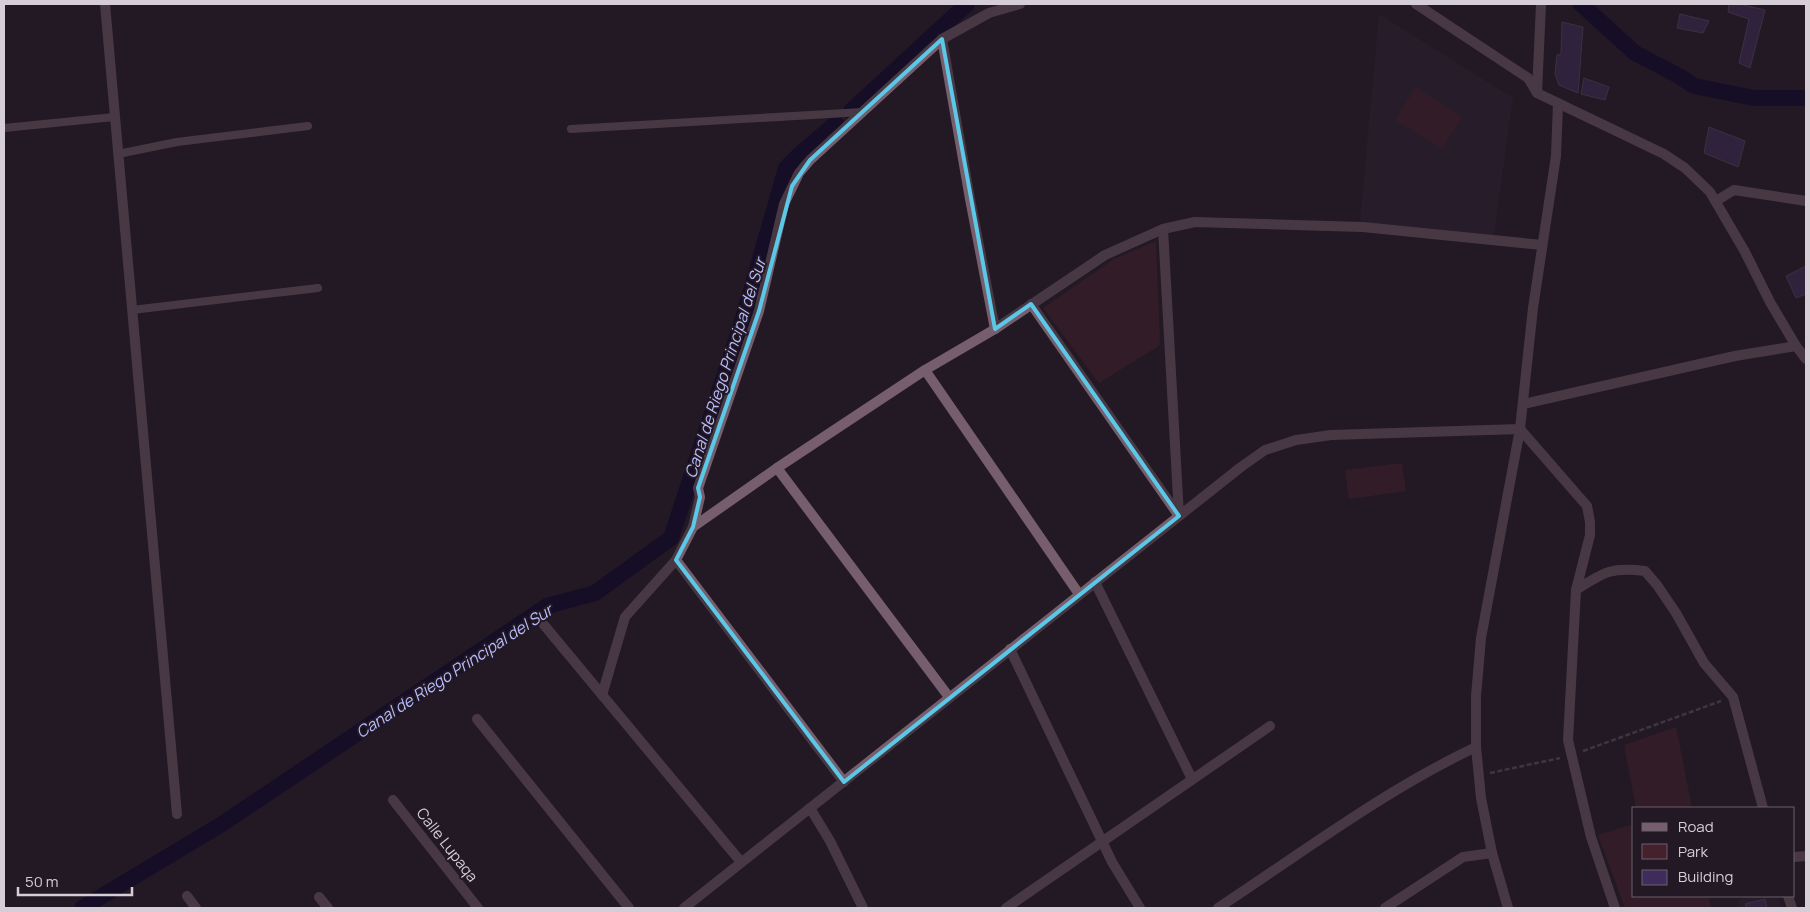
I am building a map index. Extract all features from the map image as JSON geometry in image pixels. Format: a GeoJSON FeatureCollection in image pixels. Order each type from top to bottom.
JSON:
{"type":"FeatureCollection","features":[{"type":"Feature","properties":{"kind":"street"},"geometry":{"type":"LineString","coordinates":[[105,4],[178,814]]}},
{"type":"Feature","properties":{"kind":"street"},"geometry":{"type":"LineString","coordinates":[[602,695],[625,617],[676,560],[693,527],[700,497],[698,488],[759,311],[784,204],[799,173],[810,160],[942,39],[989,13],[1020,4]]}},
{"type":"Feature","properties":{"kind":"street"},"geometry":{"type":"LineString","coordinates":[[1416,4],[1528,78],[1538,93],[1664,154],[1685,168],[1710,192],[1716,201],[1745,252],[1770,302],[1796,346],[1806,359]]}},
{"type":"Feature","properties":{"kind":"street"},"geometry":{"type":"LineString","coordinates":[[1538,93],[1542,4]]}},
{"type":"Feature","properties":{"kind":"street"},"geometry":{"type":"LineString","coordinates":[[942,39],[968,190],[995,329]]}},
{"type":"Feature","properties":{"kind":"street"},"geometry":{"type":"LineString","coordinates":[[1508,908],[1492,853],[1481,798],[1476,747],[1476,696],[1480,638],[1520,429],[1533,308],[1556,156],[1558,103]]}},
{"type":"Feature","properties":{"kind":"street"},"geometry":{"type":"LineString","coordinates":[[1716,201],[1734,190],[1806,201]]}},
{"type":"Feature","properties":{"kind":"street"},"geometry":{"type":"LineString","coordinates":[[693,527],[777,468],[925,370],[995,329],[1105,256],[1164,229],[1195,222],[1363,227],[1542,245]]}},
{"type":"Feature","properties":{"kind":"street"},"geometry":{"type":"LineString","coordinates":[[1164,229],[1179,516]]}},
{"type":"Feature","properties":{"kind":"street"},"geometry":{"type":"LineString","coordinates":[[1031,304],[1179,516]]}},
{"type":"Feature","properties":{"kind":"street"},"geometry":{"type":"LineString","coordinates":[[1523,404],[1735,356],[1796,346]]}},
{"type":"Feature","properties":{"kind":"street"},"geometry":{"type":"LineString","coordinates":[[925,370],[1079,594]]}},
{"type":"Feature","properties":{"kind":"street"},"geometry":{"type":"LineString","coordinates":[[684,908],[1079,594],[1241,467],[1266,450],[1296,440],[1331,435],[1520,429]]}},
{"type":"Feature","properties":{"kind":"street"},"geometry":{"type":"LineString","coordinates":[[1520,429],[1586,506],[1590,522],[1590,535],[1576,590],[1568,740],[1591,837],[1615,908]]}},
{"type":"Feature","properties":{"kind":"street"},"geometry":{"type":"LineString","coordinates":[[777,468],[949,697]]}},
{"type":"Feature","properties":{"kind":"street"},"geometry":{"type":"LineString","coordinates":[[676,560],[844,782]]}},
{"type":"Feature","properties":{"kind":"street"},"geometry":{"type":"LineString","coordinates":[[1576,590],[1595,577],[1610,570],[1645,571],[1676,613],[1704,663],[1733,697],[1763,807]]}},
{"type":"Feature","properties":{"kind":"street"},"geometry":{"type":"LineString","coordinates":[[1095,582],[1192,779]]}},
{"type":"Feature","properties":{"kind":"street"},"geometry":{"type":"LineString","coordinates":[[544,625],[742,862]]}},
{"type":"Feature","properties":{"kind":"street"},"geometry":{"type":"LineString","coordinates":[[1010,649],[1112,862],[1140,908]]}},
{"type":"Feature","properties":{"kind":"street"},"geometry":{"type":"LineString","coordinates":[[477,719],[629,908]]}},
{"type":"Feature","properties":{"kind":"street"},"geometry":{"type":"LineString","coordinates":[[1006,908],[1270,726]]}},
{"type":"Feature","properties":{"kind":"street"},"geometry":{"type":"LineString","coordinates":[[1218,908],[1400,787],[1440,764],[1476,747]]}},
{"type":"Feature","properties":{"kind":"street","name":"Calle Lupaqa"},"geometry":{"type":"LineString","coordinates":[[393,800],[478,908]]}},
{"type":"Feature","properties":{"kind":"street"},"geometry":{"type":"LineString","coordinates":[[810,808],[830,841],[863,908]]}},
{"type":"Feature","properties":{"kind":"street"},"geometry":{"type":"LineString","coordinates":[[1385,908],[1463,857],[1492,853]]}},
{"type":"Feature","properties":{"kind":"street"},"geometry":{"type":"LineString","coordinates":[[187,896],[196,908]]}},
{"type":"Feature","properties":{"kind":"street"},"geometry":{"type":"LineString","coordinates":[[319,896],[328,908]]}},
{"type":"Feature","properties":{"kind":"lane"},"geometry":{"type":"LineString","coordinates":[[571,129],[862,112]]}},
{"type":"Feature","properties":{"kind":"lane"},"geometry":{"type":"LineString","coordinates":[[4,128],[114,117]]}},
{"type":"Feature","properties":{"kind":"lane"},"geometry":{"type":"LineString","coordinates":[[118,154],[177,142],[308,126]]}},
{"type":"Feature","properties":{"kind":"lane"},"geometry":{"type":"LineString","coordinates":[[132,310],[318,288]]}},
{"type":"Feature","properties":{"kind":"path"},"geometry":{"type":"LineString","coordinates":[[1479,775],[1571,755],[1733,697]]}},
{"type":"Feature","properties":{"kind":"highlighted area"},"geometry":{"type":"Polygon","coordinates":[[[942,39],[995,329],[1031,304],[1179,516],[844,782],[676,560],[693,527],[700,497],[698,488],[759,311],[792,186],[810,160],[942,39]]]}},
{"type":"Feature","properties":{"kind":"shaded area"},"geometry":{"type":"Polygon","coordinates":[[[1379,14],[1513,98],[1494,235],[1360,222],[1379,14]]]}},
{"type":"Feature","properties":{"kind":"shaded area"},"geometry":{"type":"Polygon","coordinates":[[[1744,897],[1777,897],[1781,908],[1740,908],[1738,901],[1744,897]]]}},
{"type":"Feature","properties":{"kind":"green space"},"geometry":{"type":"Polygon","coordinates":[[[1416,87],[1462,117],[1442,149],[1395,120],[1416,87]]]}},
{"type":"Feature","properties":{"kind":"green space"},"geometry":{"type":"Polygon","coordinates":[[[1156,241],[1160,345],[1099,383],[1043,308],[1114,259],[1156,241]]]}},
{"type":"Feature","properties":{"kind":"green space"},"geometry":{"type":"Polygon","coordinates":[[[1402,463],[1406,491],[1349,499],[1345,470],[1402,463]]]}},
{"type":"Feature","properties":{"kind":"green space"},"geometry":{"type":"Polygon","coordinates":[[[1676,727],[1692,807],[1636,807],[1624,745],[1676,727]]]}},
{"type":"Feature","properties":{"kind":"green space"},"geometry":{"type":"Polygon","coordinates":[[[1632,825],[1632,897],[1709,897],[1711,908],[1625,908],[1598,835],[1632,825]]]}},
{"type":"Feature","properties":{"kind":"building"},"geometry":{"type":"Polygon","coordinates":[[[1729,4],[1739,4],[1765,10],[1750,68],[1739,63],[1749,19],[1728,12],[1729,4]]]}},
{"type":"Feature","properties":{"kind":"building"},"geometry":{"type":"Polygon","coordinates":[[[1680,14],[1709,21],[1703,33],[1677,28],[1680,14]]]}},
{"type":"Feature","properties":{"kind":"building"},"geometry":{"type":"Polygon","coordinates":[[[1562,22],[1583,27],[1578,93],[1559,85],[1555,74],[1557,55],[1561,54],[1562,22]]]}},
{"type":"Feature","properties":{"kind":"building"},"geometry":{"type":"Polygon","coordinates":[[[1584,78],[1609,87],[1605,100],[1581,94],[1584,78]]]}},
{"type":"Feature","properties":{"kind":"building"},"geometry":{"type":"Polygon","coordinates":[[[1709,127],[1745,141],[1738,167],[1704,153],[1709,127]]]}},
{"type":"Feature","properties":{"kind":"building"},"geometry":{"type":"Polygon","coordinates":[[[1806,266],[1806,294],[1796,298],[1786,276],[1806,266]]]}},
{"type":"Feature","properties":{"kind":"building"},"geometry":{"type":"Polygon","coordinates":[[[1765,899],[1767,908],[1747,908],[1745,904],[1765,899]]]}},
{"type":"Feature","properties":{"kind":"waterway","name":"Canal de Riego Principal del Sur"},"geometry":{"type":"LineString","coordinates":[[851,111],[967,4]]}},
{"type":"Feature","properties":{"kind":"waterway"},"geometry":{"type":"LineString","coordinates":[[1581,4],[1635,53],[1694,86],[1754,98],[1802,98]]}},
{"type":"Feature","properties":{"kind":"waterway","name":"Canal de Riego Principal del Sur"},"geometry":{"type":"LineString","coordinates":[[82,908],[222,824],[547,606],[595,593],[671,538],[741,325],[786,168],[836,123]]}}]}
